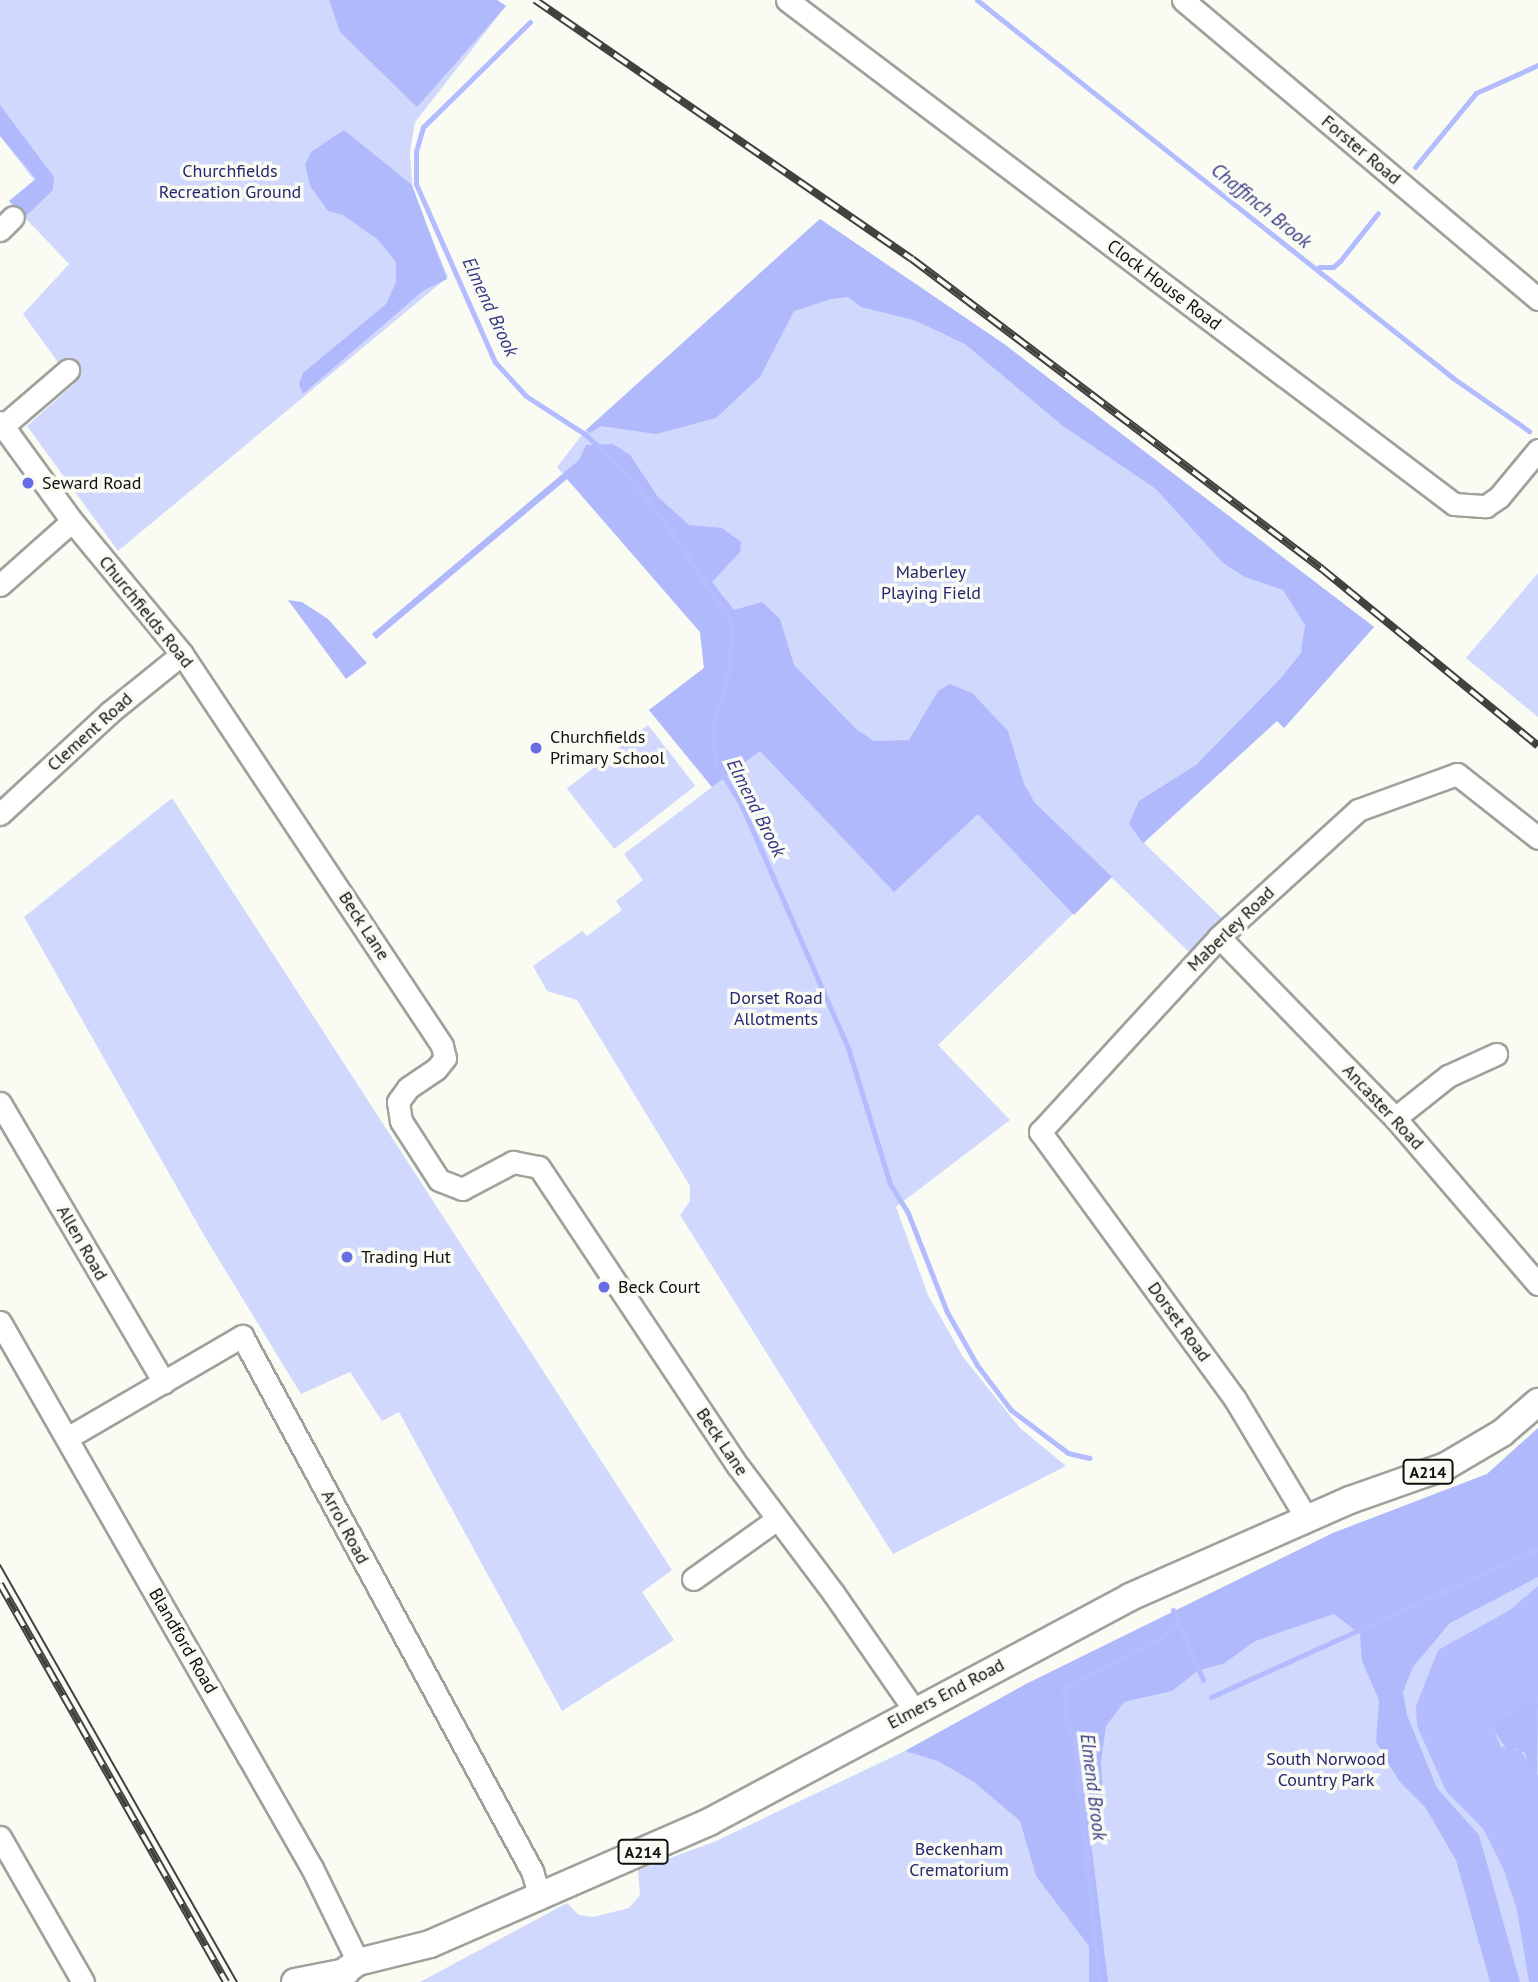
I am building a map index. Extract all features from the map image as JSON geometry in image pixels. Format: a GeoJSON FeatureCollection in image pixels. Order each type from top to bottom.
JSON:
{"type":"FeatureCollection","features":[{"type":"Feature","properties":{"kind":"main road","name":"Elmers End Road"},"geometry":{"type":"LineString","coordinates":[[295,1982],[345,1972],[430,1944],[540,1899],[709,1822],[1130,1597],[1307,1519],[1446,1466],[1502,1433],[1538,1402]]}},
{"type":"Feature","properties":{"kind":"street","name":"Clock House Road"},"geometry":{"type":"LineString","coordinates":[[787,0],[1454,504],[1486,506],[1538,450]]}},
{"type":"Feature","properties":{"kind":"street","name":"Forster Road"},"geometry":{"type":"LineString","coordinates":[[1183,0],[1538,299]]}},
{"type":"Feature","properties":{"kind":"street"},"geometry":{"type":"LineString","coordinates":[[1,424],[68,370]]}},
{"type":"Feature","properties":{"kind":"street","name":"Churchfields Road"},"geometry":{"type":"LineString","coordinates":[[1,424],[72,521],[183,654],[285,806]]}},
{"type":"Feature","properties":{"kind":"street"},"geometry":{"type":"LineString","coordinates":[[0,586],[72,521]]}},
{"type":"Feature","properties":{"kind":"street","name":"Clement Road"},"geometry":{"type":"LineString","coordinates":[[0,814],[110,712],[183,654]]}},
{"type":"Feature","properties":{"kind":"street","name":"Maberley Road"},"geometry":{"type":"LineString","coordinates":[[1040,1132],[1219,937],[1358,810],[1457,774],[1537,834]]}},
{"type":"Feature","properties":{"kind":"street","name":"Beck Lane"},"geometry":{"type":"LineString","coordinates":[[285,806],[442,1046],[444,1058],[436,1069],[408,1088],[398,1102],[401,1121],[439,1180],[462,1189],[513,1162],[539,1167],[778,1519],[915,1711]]}},
{"type":"Feature","properties":{"kind":"street","name":"Ancaster Road"},"geometry":{"type":"LineString","coordinates":[[1219,937],[1395,1118],[1538,1284]]}},
{"type":"Feature","properties":{"kind":"street"},"geometry":{"type":"LineString","coordinates":[[1395,1118],[1448,1076],[1496,1054]]}},
{"type":"Feature","properties":{"kind":"street","name":"Allen Road"},"geometry":{"type":"LineString","coordinates":[[0,1103],[164,1383]]}},
{"type":"Feature","properties":{"kind":"street","name":"Dorset Road"},"geometry":{"type":"LineString","coordinates":[[1040,1132],[1235,1399],[1307,1519]]}},
{"type":"Feature","properties":{"kind":"street","name":"Blandford Road"},"geometry":{"type":"LineString","coordinates":[[0,1322],[312,1868],[345,1972]]}},
{"type":"Feature","properties":{"kind":"street","name":"Arrol Road"},"geometry":{"type":"LineString","coordinates":[[67,1438],[242,1336],[532,1871],[540,1899]]}},
{"type":"Feature","properties":{"kind":"street"},"geometry":{"type":"LineString","coordinates":[[693,1579],[778,1519]]}},
{"type":"Feature","properties":{"kind":"street"},"geometry":{"type":"LineString","coordinates":[[0,1837],[82,1982]]}},
{"type":"Feature","properties":{"kind":"green space","name":"Churchfields Recreation Ground"},"geometry":{"type":"Polygon","coordinates":[[[0,0],[497,0],[506,6],[415,122],[410,152],[413,194],[448,277],[118,551],[27,426],[74,384],[23,314],[69,264],[9,201],[34,180],[0,136],[0,0]]]}},
{"type":"Feature","properties":{"kind":"green space"},"geometry":{"type":"Polygon","coordinates":[[[820,219],[1004,344],[1374,627],[1284,728],[1277,721],[1144,843],[1223,919],[1190,953],[1111,877],[938,1045],[1010,1120],[896,1207],[928,1295],[963,1357],[1020,1428],[1066,1466],[893,1554],[680,1215],[690,1201],[690,1186],[577,1000],[547,991],[533,966],[582,931],[587,936],[622,910],[616,901],[643,880],[624,854],[712,787],[649,710],[704,668],[700,632],[557,467],[586,430],[820,219]]]}},
{"type":"Feature","properties":{"kind":"green space"},"geometry":{"type":"Polygon","coordinates":[[[1538,573],[1538,717],[1466,658],[1538,573]]]}},
{"type":"Feature","properties":{"kind":"green space"},"geometry":{"type":"Polygon","coordinates":[[[648,725],[695,786],[614,849],[567,788],[648,725]]]}},
{"type":"Feature","properties":{"kind":"green space"},"geometry":{"type":"Polygon","coordinates":[[[172,798],[672,1570],[642,1592],[674,1640],[562,1711],[399,1412],[382,1421],[350,1372],[301,1394],[205,1237],[24,917],[172,798]]]}},
{"type":"Feature","properties":{"kind":"green space","name":"South Norwood Country Park"},"geometry":{"type":"Polygon","coordinates":[[[1538,1428],[1538,1982],[420,1982],[567,1903],[579,1915],[593,1917],[629,1908],[640,1895],[638,1870],[716,1841],[905,1751],[1026,1684],[1333,1533],[1487,1474],[1538,1428]]]}},
{"type":"Feature","properties":{"kind":"shaded area"},"geometry":{"type":"Polygon","coordinates":[[[329,0],[497,0],[506,6],[417,107],[340,32],[329,0]]]}},
{"type":"Feature","properties":{"kind":"shaded area"},"geometry":{"type":"Polygon","coordinates":[[[0,105],[54,177],[53,190],[25,217],[9,201],[36,179],[0,136],[0,105]]]}},
{"type":"Feature","properties":{"kind":"shaded area"},"geometry":{"type":"Polygon","coordinates":[[[344,130],[412,185],[447,279],[424,290],[303,394],[299,384],[303,373],[386,304],[396,282],[396,262],[377,239],[343,215],[328,211],[310,186],[305,164],[311,152],[344,130]]]}},
{"type":"Feature","properties":{"kind":"shaded area"},"geometry":{"type":"Polygon","coordinates":[[[820,219],[1004,344],[1374,627],[1284,728],[1277,721],[1143,843],[1129,824],[1139,801],[1196,765],[1280,679],[1301,653],[1305,625],[1283,590],[1245,577],[1223,563],[1156,489],[1063,426],[965,344],[914,320],[861,307],[848,297],[831,299],[794,311],[760,377],[716,418],[656,434],[601,426],[590,433],[586,430],[820,219]]]}},
{"type":"Feature","properties":{"kind":"shaded area"},"geometry":{"type":"Polygon","coordinates":[[[613,444],[630,455],[658,497],[689,525],[722,528],[741,542],[740,552],[712,582],[734,610],[762,602],[780,619],[794,665],[856,729],[874,741],[909,740],[938,691],[950,684],[972,693],[1008,731],[1024,784],[1035,803],[1112,877],[1074,915],[978,814],[894,892],[760,751],[712,787],[649,710],[704,668],[700,632],[567,479],[376,639],[372,634],[579,460],[586,445],[613,444]]]}},
{"type":"Feature","properties":{"kind":"shaded area"},"geometry":{"type":"Polygon","coordinates":[[[288,600],[302,602],[328,619],[367,663],[346,679],[288,600]]]}},
{"type":"Feature","properties":{"kind":"shaded area"},"geometry":{"type":"Polygon","coordinates":[[[1538,1428],[1538,1577],[1450,1623],[1413,1667],[1403,1692],[1407,1715],[1437,1788],[1479,1835],[1520,1982],[1490,1982],[1456,1860],[1425,1807],[1399,1781],[1376,1742],[1379,1700],[1362,1661],[1360,1634],[1334,1614],[1255,1641],[1223,1664],[1199,1670],[1172,1691],[1124,1702],[1106,1726],[1101,1762],[1103,1803],[1091,1842],[1108,1982],[1089,1982],[1089,1946],[1036,1876],[1020,1821],[974,1782],[938,1761],[905,1751],[1026,1684],[1333,1533],[1487,1474],[1538,1428]]]}},
{"type":"Feature","properties":{"kind":"shaded area"},"geometry":{"type":"Polygon","coordinates":[[[1538,1586],[1538,1704],[1526,1701],[1517,1713],[1497,1720],[1494,1731],[1501,1747],[1520,1750],[1538,1775],[1538,1982],[1529,1982],[1517,1910],[1503,1868],[1484,1830],[1446,1791],[1417,1726],[1416,1706],[1438,1650],[1510,1610],[1538,1586]]]}},
{"type":"Feature","properties":{"kind":"shaded area"},"geometry":{"type":"Polygon","coordinates":[[[1526,1701],[1538,1704],[1537,1774],[1530,1769],[1525,1753],[1515,1748],[1508,1751],[1494,1731],[1497,1720],[1517,1712],[1526,1701]]]}},
{"type":"Feature","properties":{"kind":"waterway","name":"Chaffinch Brook"},"geometry":{"type":"LineString","coordinates":[[977,0],[1453,378],[1529,431]]}},
{"type":"Feature","properties":{"kind":"waterway","name":"Elmend Brook"},"geometry":{"type":"LineString","coordinates":[[530,22],[423,127],[416,152],[416,184],[495,362],[526,396],[586,435],[619,466],[660,515],[728,617],[732,627],[728,672],[712,731],[715,762],[741,804],[848,1048],[890,1184],[908,1213],[947,1312],[977,1365],[1011,1410],[1068,1453],[1089,1458]]}},
{"type":"Feature","properties":{"kind":"waterway"},"geometry":{"type":"LineString","coordinates":[[1415,167],[1476,93],[1538,65]]}},
{"type":"Feature","properties":{"kind":"waterway"},"geometry":{"type":"LineString","coordinates":[[1319,267],[1333,267],[1340,261],[1378,213]]}},
{"type":"Feature","properties":{"kind":"waterway"},"geometry":{"type":"LineString","coordinates":[[1211,1697],[1538,1549]]}},
{"type":"Feature","properties":{"kind":"waterway"},"geometry":{"type":"LineString","coordinates":[[1173,1610],[1203,1680]]}},
{"type":"Feature","properties":{"kind":"waterway","name":"Elmend Brook"},"geometry":{"type":"LineString","coordinates":[[1099,1982],[1074,1736],[1065,1717],[1064,1688],[1166,1635],[1179,1621]]}},
{"type":"Feature","properties":{"kind":"tram line"},"geometry":{"type":"LineString","coordinates":[[0,1565],[237,1982]]}},
{"type":"Feature","properties":{"kind":"railway"},"geometry":{"type":"LineString","coordinates":[[535,0],[912,259],[1322,569],[1538,746]]}},
{"type":"Feature","properties":{"kind":"railway"},"geometry":{"type":"LineString","coordinates":[[0,1584],[226,1982]]}},
{"type":"Feature","properties":{"kind":"place","name":"Seward Road"},"geometry":{"type":"Point","coordinates":[28,483]}},
{"type":"Feature","properties":{"kind":"place","name":"Churchfields Primary School"},"geometry":{"type":"Point","coordinates":[536,748]}},
{"type":"Feature","properties":{"kind":"place","name":"Trading Hut"},"geometry":{"type":"Point","coordinates":[347,1257]}},
{"type":"Feature","properties":{"kind":"place","name":"Beck Court"},"geometry":{"type":"Point","coordinates":[604,1287]}},
{"type":"Feature","properties":{"kind":"park label","name":"Maberley Playing Field"},"geometry":{"type":"Point","coordinates":[931,583]}},
{"type":"Feature","properties":{"kind":"park label","name":"Dorset Road Allotments"},"geometry":{"type":"Point","coordinates":[776,1009]}},
{"type":"Feature","properties":{"kind":"park label","name":"Beckenham Crematorium"},"geometry":{"type":"Point","coordinates":[959,1860]}}]}
